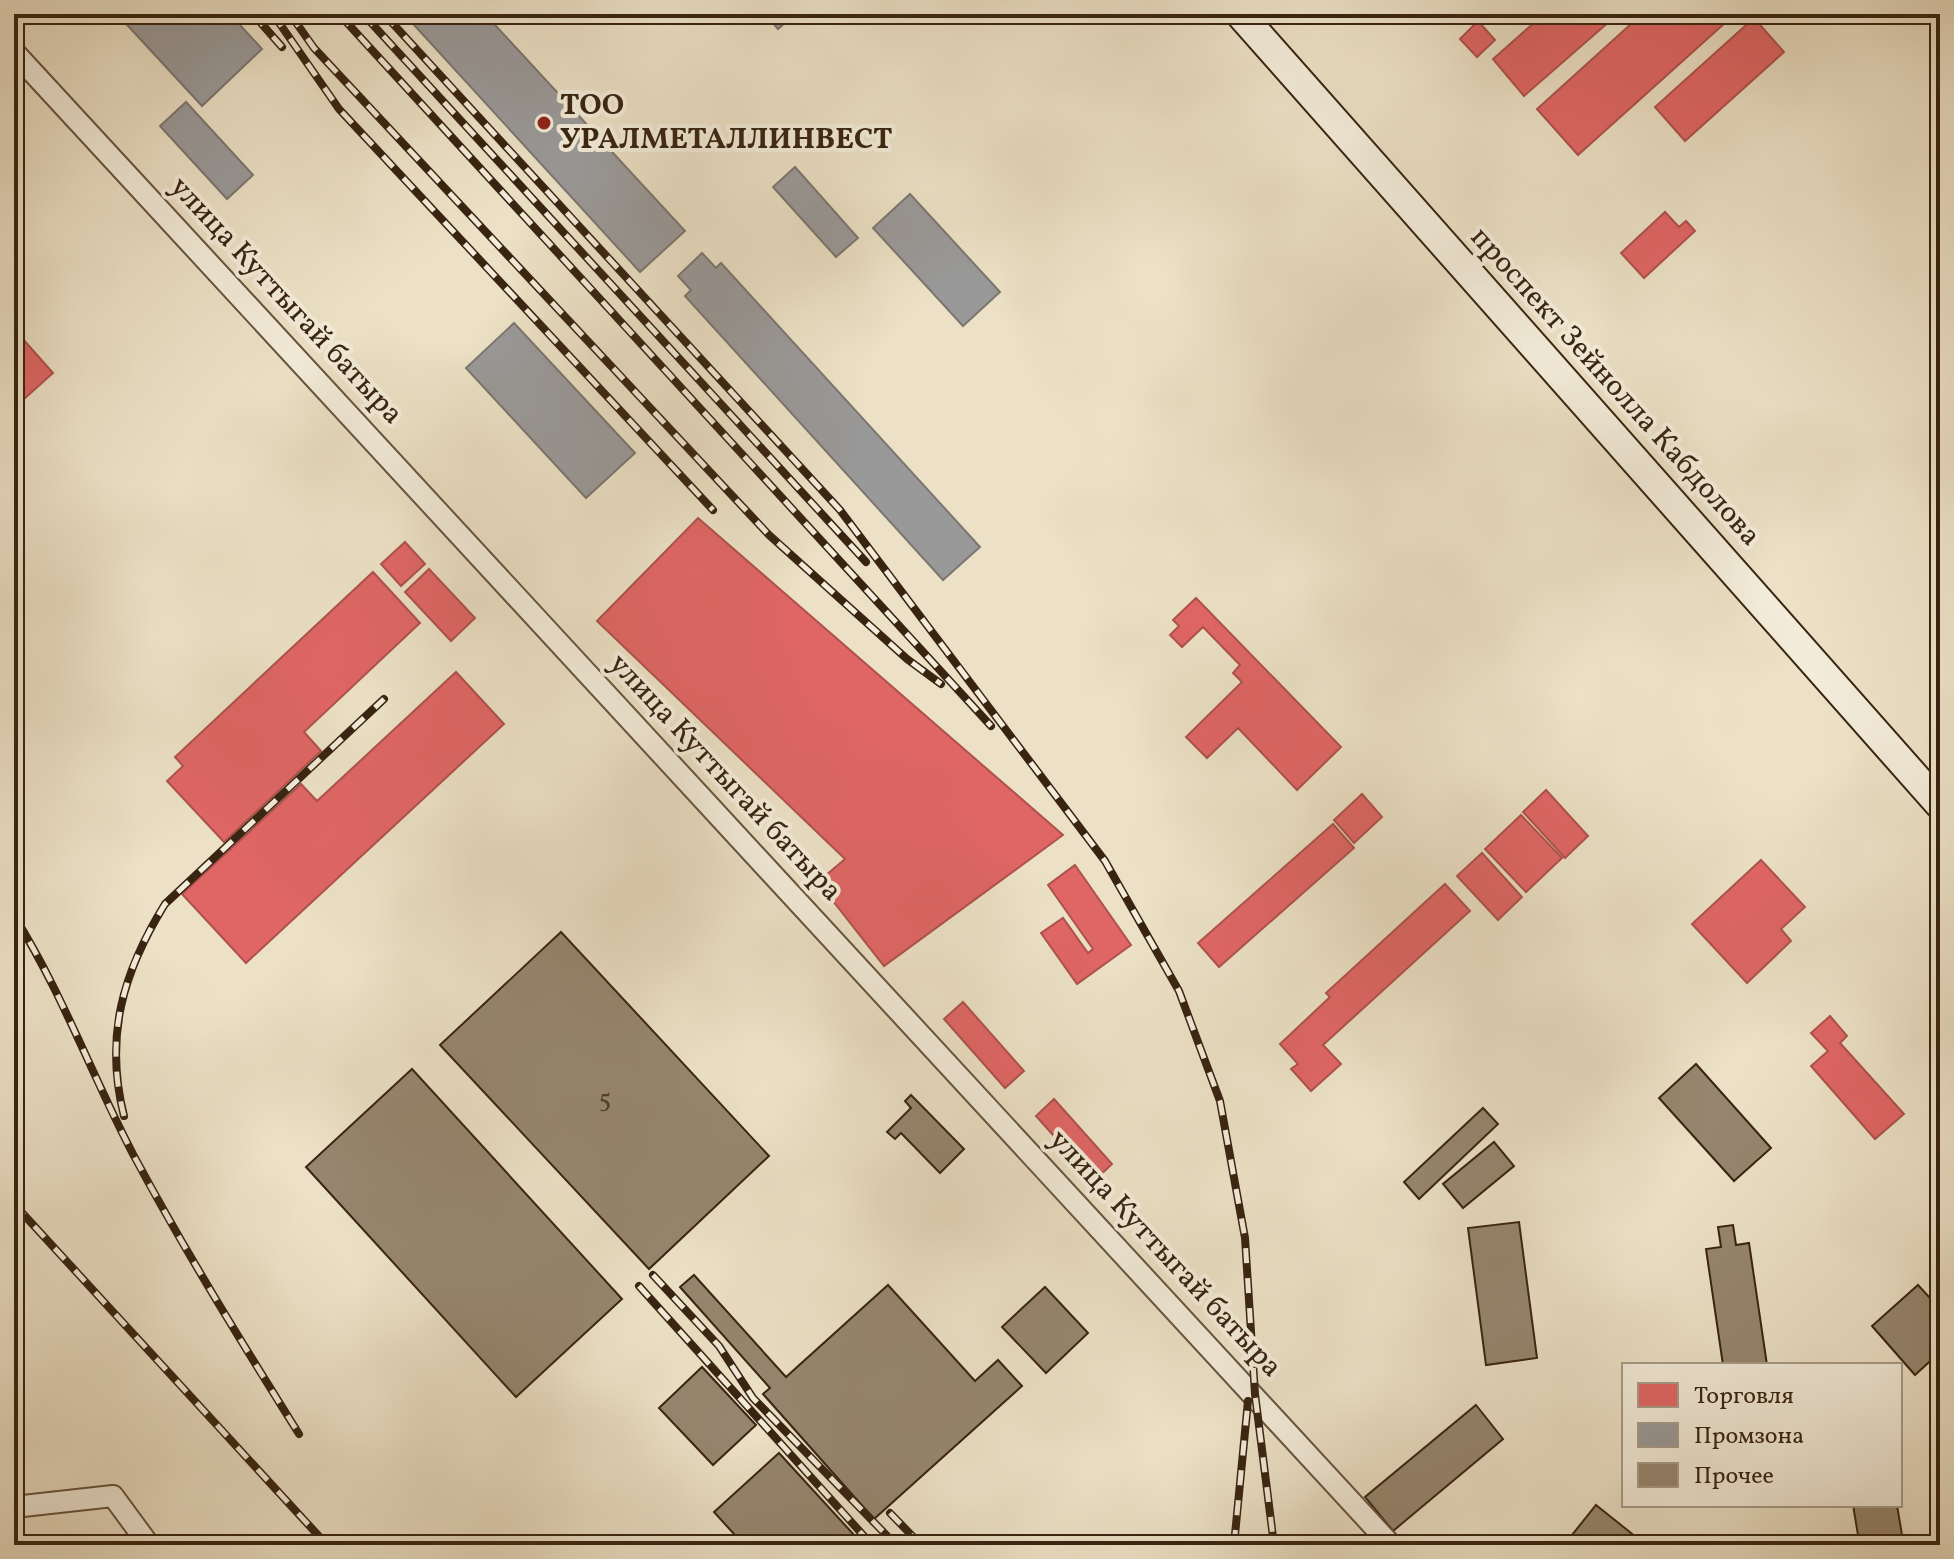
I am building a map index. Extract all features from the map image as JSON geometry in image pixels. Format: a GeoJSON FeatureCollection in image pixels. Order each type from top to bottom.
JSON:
{"type":"FeatureCollection","features":[{"type":"Feature","properties":{"kind":"main road","name":"проспект Зейнолла Кабдолова"},"geometry":{"type":"LineString","coordinates":[[1240,14],[1940,805]]}},
{"type":"Feature","properties":{"kind":"street","name":"улица Куттыгай батыра"},"geometry":{"type":"LineString","coordinates":[[14,52],[1391,1545]]}},
{"type":"Feature","properties":{"kind":"street"},"geometry":{"type":"LineString","coordinates":[[14,1507],[113,1496],[149,1545]]}},
{"type":"Feature","properties":{"kind":"building: Торговля"},"geometry":{"type":"Polygon","coordinates":[[[1544,14],[1618,14],[1524,96],[1493,59],[1544,14]]]}},
{"type":"Feature","properties":{"kind":"building: Торговля"},"geometry":{"type":"Polygon","coordinates":[[[1642,14],[1735,14],[1578,155],[1537,109],[1642,14]]]}},
{"type":"Feature","properties":{"kind":"building: Торговля"},"geometry":{"type":"Polygon","coordinates":[[[1754,18],[1784,52],[1685,141],[1655,107],[1754,18]]]}},
{"type":"Feature","properties":{"kind":"building: Торговля"},"geometry":{"type":"Polygon","coordinates":[[[1478,21],[1495,40],[1477,57],[1460,39],[1478,21]]]}},
{"type":"Feature","properties":{"kind":"building: Торговля"},"geometry":{"type":"Polygon","coordinates":[[[1665,212],[1679,227],[1686,221],[1695,231],[1644,278],[1621,253],[1665,212]]]}},
{"type":"Feature","properties":{"kind":"building: Торговля"},"geometry":{"type":"Polygon","coordinates":[[[14,329],[53,373],[14,408],[14,329]]]}},
{"type":"Feature","properties":{"kind":"building: Торговля"},"geometry":{"type":"Polygon","coordinates":[[[698,518],[1063,835],[884,966],[818,882],[845,859],[597,621],[698,518]]]}},
{"type":"Feature","properties":{"kind":"building: Торговля"},"geometry":{"type":"Polygon","coordinates":[[[405,542],[425,564],[401,586],[381,564],[405,542]]]}},
{"type":"Feature","properties":{"kind":"building: Торговля"},"geometry":{"type":"Polygon","coordinates":[[[429,569],[475,618],[451,641],[405,592],[429,569]]]}},
{"type":"Feature","properties":{"kind":"building: Торговля"},"geometry":{"type":"Polygon","coordinates":[[[373,572],[420,623],[304,732],[321,751],[224,842],[167,781],[183,766],[175,757],[373,572]]]}},
{"type":"Feature","properties":{"kind":"building: Торговля"},"geometry":{"type":"Polygon","coordinates":[[[1196,598],[1341,747],[1297,790],[1238,728],[1207,758],[1186,737],[1242,682],[1233,673],[1240,665],[1203,627],[1182,647],[1170,635],[1179,626],[1173,620],[1196,598]]]}},
{"type":"Feature","properties":{"kind":"building: Торговля"},"geometry":{"type":"Polygon","coordinates":[[[456,672],[504,724],[246,963],[182,894],[301,784],[317,801],[456,672]]]}},
{"type":"Feature","properties":{"kind":"building: Торговля"},"geometry":{"type":"Polygon","coordinates":[[[1546,790],[1588,836],[1565,858],[1523,812],[1546,790]]]}},
{"type":"Feature","properties":{"kind":"building: Торговля"},"geometry":{"type":"Polygon","coordinates":[[[1362,794],[1382,817],[1354,843],[1334,820],[1362,794]]]}},
{"type":"Feature","properties":{"kind":"building: Торговля"},"geometry":{"type":"Polygon","coordinates":[[[1521,815],[1562,858],[1526,892],[1485,849],[1521,815]]]}},
{"type":"Feature","properties":{"kind":"building: Торговля"},"geometry":{"type":"Polygon","coordinates":[[[1333,824],[1354,848],[1219,967],[1198,943],[1333,824]]]}},
{"type":"Feature","properties":{"kind":"building: Торговля"},"geometry":{"type":"Polygon","coordinates":[[[1482,853],[1522,897],[1498,920],[1457,876],[1482,853]]]}},
{"type":"Feature","properties":{"kind":"building: Торговля"},"geometry":{"type":"Polygon","coordinates":[[[1761,860],[1805,907],[1781,929],[1791,941],[1747,983],[1692,924],[1761,860]]]}},
{"type":"Feature","properties":{"kind":"building: Торговля"},"geometry":{"type":"Polygon","coordinates":[[[1075,865],[1131,945],[1077,984],[1041,933],[1063,918],[1088,953],[1093,949],[1048,885],[1075,865]]]}},
{"type":"Feature","properties":{"kind":"building: Торговля"},"geometry":{"type":"Polygon","coordinates":[[[1445,884],[1470,911],[1323,1045],[1341,1064],[1311,1091],[1291,1069],[1298,1064],[1280,1044],[1330,997],[1326,993],[1445,884]]]}},
{"type":"Feature","properties":{"kind":"building: Торговля"},"geometry":{"type":"Polygon","coordinates":[[[963,1002],[1024,1071],[1005,1088],[944,1019],[963,1002]]]}},
{"type":"Feature","properties":{"kind":"building: Торговля"},"geometry":{"type":"Polygon","coordinates":[[[1830,1016],[1847,1036],[1840,1043],[1904,1114],[1875,1139],[1811,1066],[1828,1051],[1811,1033],[1830,1016]]]}},
{"type":"Feature","properties":{"kind":"building: Торговля"},"geometry":{"type":"Polygon","coordinates":[[[1054,1099],[1112,1164],[1094,1181],[1036,1116],[1054,1099]]]}},
{"type":"Feature","properties":{"kind":"building: Промзона"},"geometry":{"type":"Polygon","coordinates":[[[117,14],[230,14],[262,49],[202,106],[117,14]]]}},
{"type":"Feature","properties":{"kind":"building: Промзона","name":"ТОО УРАЛМЕТАЛЛИНВЕСТ"},"geometry":{"type":"Polygon","coordinates":[[[404,14],[485,14],[685,231],[640,272],[404,14]]]}},
{"type":"Feature","properties":{"kind":"building: Промзона"},"geometry":{"type":"Polygon","coordinates":[[[765,14],[795,14],[778,29],[765,14]]]}},
{"type":"Feature","properties":{"kind":"building: Промзона"},"geometry":{"type":"Polygon","coordinates":[[[186,102],[253,175],[227,199],[160,126],[186,102]]]}},
{"type":"Feature","properties":{"kind":"building: Промзона"},"geometry":{"type":"Polygon","coordinates":[[[795,167],[858,238],[836,257],[773,187],[795,167]]]}},
{"type":"Feature","properties":{"kind":"building: Промзона"},"geometry":{"type":"Polygon","coordinates":[[[910,194],[1000,292],[963,326],[873,228],[910,194]]]}},
{"type":"Feature","properties":{"kind":"building: Промзона"},"geometry":{"type":"Polygon","coordinates":[[[702,253],[716,268],[721,263],[980,547],[943,580],[685,296],[691,290],[678,276],[702,253]]]}},
{"type":"Feature","properties":{"kind":"building: Промзона"},"geometry":{"type":"Polygon","coordinates":[[[514,323],[635,453],[586,498],[466,368],[514,323]]]}},
{"type":"Feature","properties":{"kind":"building: Прочее"},"geometry":{"type":"Polygon","coordinates":[[[561,932],[769,1156],[649,1269],[440,1045],[561,932]]]}},
{"type":"Feature","properties":{"kind":"building: Прочее"},"geometry":{"type":"Polygon","coordinates":[[[1696,1064],[1771,1148],[1734,1181],[1659,1098],[1696,1064]]]}},
{"type":"Feature","properties":{"kind":"building: Прочее"},"geometry":{"type":"Polygon","coordinates":[[[412,1069],[622,1299],[516,1397],[306,1167],[412,1069]]]}},
{"type":"Feature","properties":{"kind":"building: Прочее"},"geometry":{"type":"Polygon","coordinates":[[[911,1095],[964,1149],[940,1173],[901,1133],[895,1139],[887,1132],[911,1108],[905,1101],[911,1095]]]}},
{"type":"Feature","properties":{"kind":"building: Прочее"},"geometry":{"type":"Polygon","coordinates":[[[1483,1108],[1498,1124],[1419,1199],[1404,1182],[1483,1108]]]}},
{"type":"Feature","properties":{"kind":"building: Прочее"},"geometry":{"type":"Polygon","coordinates":[[[1494,1142],[1514,1166],[1463,1208],[1443,1184],[1494,1142]]]}},
{"type":"Feature","properties":{"kind":"building: Прочее"},"geometry":{"type":"Polygon","coordinates":[[[1519,1222],[1537,1358],[1486,1365],[1468,1228],[1519,1222]]]}},
{"type":"Feature","properties":{"kind":"building: Прочее"},"geometry":{"type":"Polygon","coordinates":[[[1733,1225],[1736,1245],[1749,1243],[1767,1363],[1723,1363],[1706,1249],[1721,1247],[1718,1227],[1733,1225]]]}},
{"type":"Feature","properties":{"kind":"building: Прочее"},"geometry":{"type":"Polygon","coordinates":[[[694,1275],[786,1377],[888,1285],[975,1381],[998,1360],[1022,1386],[874,1519],[763,1394],[770,1388],[680,1287],[694,1275]]]}},
{"type":"Feature","properties":{"kind":"building: Прочее"},"geometry":{"type":"Polygon","coordinates":[[[1918,1285],[1940,1309],[1940,1352],[1915,1375],[1872,1326],[1918,1285]]]}},
{"type":"Feature","properties":{"kind":"building: Прочее"},"geometry":{"type":"Polygon","coordinates":[[[1045,1287],[1088,1333],[1046,1373],[1002,1327],[1045,1287]]]}},
{"type":"Feature","properties":{"kind":"building: Прочее"},"geometry":{"type":"Polygon","coordinates":[[[702,1367],[756,1425],[713,1465],[659,1408],[702,1367]]]}},
{"type":"Feature","properties":{"kind":"building: Прочее"},"geometry":{"type":"Polygon","coordinates":[[[1476,1405],[1503,1439],[1393,1531],[1365,1497],[1476,1405]]]}},
{"type":"Feature","properties":{"kind":"building: Прочее"},"geometry":{"type":"Polygon","coordinates":[[[779,1453],[855,1536],[845,1545],[744,1545],[714,1512],[779,1453]]]}},
{"type":"Feature","properties":{"kind":"building: Прочее"},"geometry":{"type":"Polygon","coordinates":[[[1596,1505],[1646,1545],[1564,1545],[1596,1505]]]}},
{"type":"Feature","properties":{"kind":"building: Прочее"},"geometry":{"type":"Polygon","coordinates":[[[1853,1507],[1897,1507],[1902,1535],[1888,1537],[1890,1545],[1873,1545],[1872,1539],[1859,1541],[1853,1507]]]}},
{"type":"Feature","properties":{"kind":"railway"},"geometry":{"type":"LineString","coordinates":[[253,14],[282,47]]}},
{"type":"Feature","properties":{"kind":"railway"},"geometry":{"type":"LineString","coordinates":[[273,14],[339,109],[713,510]]}},
{"type":"Feature","properties":{"kind":"railway"},"geometry":{"type":"LineString","coordinates":[[290,14],[314,48],[769,535],[907,659],[941,684]]}},
{"type":"Feature","properties":{"kind":"railway"},"geometry":{"type":"LineString","coordinates":[[339,14],[991,726]]}},
{"type":"Feature","properties":{"kind":"railway"},"geometry":{"type":"LineString","coordinates":[[363,14],[866,562]]}},
{"type":"Feature","properties":{"kind":"railway"},"geometry":{"type":"LineString","coordinates":[[384,14],[840,510],[1105,861],[1179,991],[1220,1101],[1245,1238],[1255,1394],[1274,1545]]}},
{"type":"Feature","properties":{"kind":"railway"},"geometry":{"type":"LineString","coordinates":[[124,1116],[116,1059],[121,1006],[138,955],[165,904],[384,699]]}},
{"type":"Feature","properties":{"kind":"railway"},"geometry":{"type":"LineString","coordinates":[[14,916],[47,974],[153,1191],[299,1434]]}},
{"type":"Feature","properties":{"kind":"railway"},"geometry":{"type":"LineString","coordinates":[[14,1204],[327,1545]]}},
{"type":"Feature","properties":{"kind":"railway"},"geometry":{"type":"LineString","coordinates":[[653,1275],[719,1346],[753,1398],[896,1545]]}},
{"type":"Feature","properties":{"kind":"railway"},"geometry":{"type":"LineString","coordinates":[[639,1286],[872,1545]]}},
{"type":"Feature","properties":{"kind":"railway"},"geometry":{"type":"LineString","coordinates":[[1234,1545],[1248,1401]]}},
{"type":"Feature","properties":{"kind":"railway"},"geometry":{"type":"LineString","coordinates":[[890,1513],[921,1545]]}},
{"type":"Feature","properties":{"kind":"place","name":"ТОО УРАЛМЕТАЛЛИНВЕСТ"},"geometry":{"type":"Point","coordinates":[544,123]}}]}
